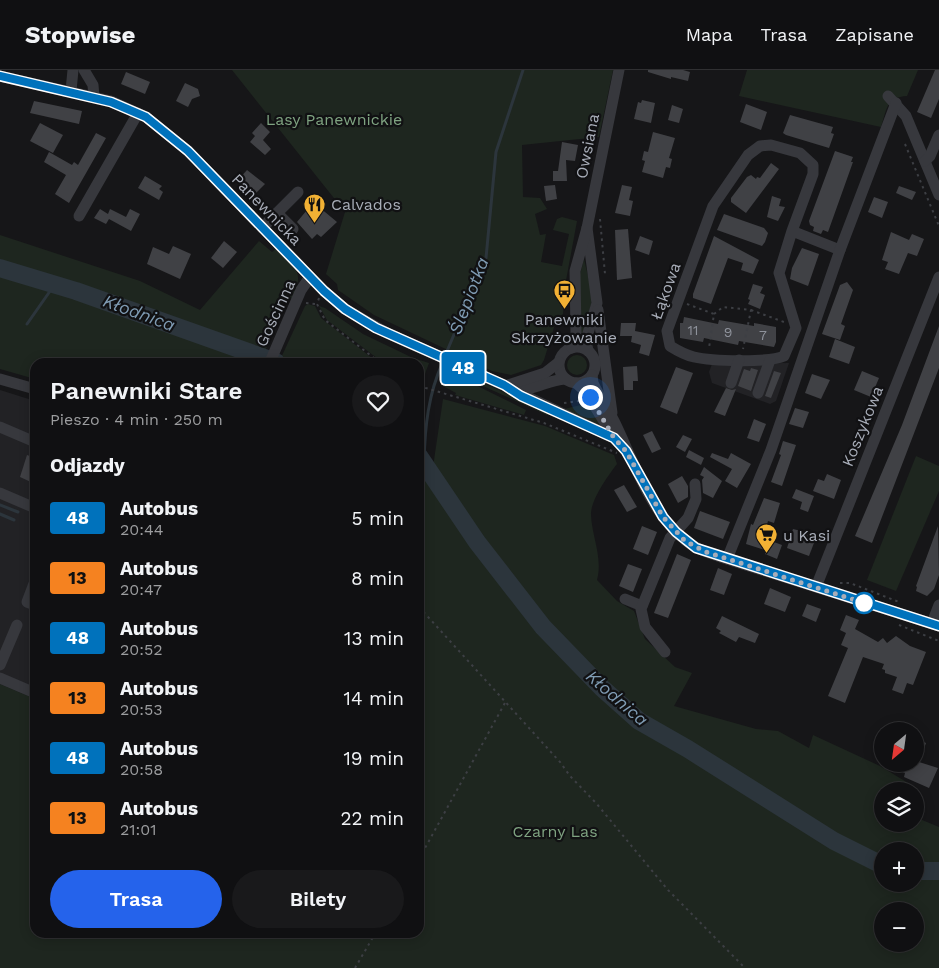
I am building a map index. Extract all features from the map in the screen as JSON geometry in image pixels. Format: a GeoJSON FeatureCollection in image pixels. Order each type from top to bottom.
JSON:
{"type":"FeatureCollection","features":[{"type":"Feature","properties":{"kind":"street"},"geometry":{"type":"LineString","coordinates":[[71,92],[73,70]]}},
{"type":"Feature","properties":{"kind":"street"},"geometry":{"type":"LineString","coordinates":[[84,70],[93,85],[94,97]]}},
{"type":"Feature","properties":{"kind":"street","name":"Owsiana"},"geometry":{"type":"LineString","coordinates":[[572,348],[576,335],[574,281],[578,257],[587,228],[619,70]]}},
{"type":"Feature","properties":{"kind":"street","name":"Panewnicka"},"geometry":{"type":"LineString","coordinates":[[0,76],[117,103],[138,113],[178,142],[331,298],[360,319],[614,438]]}},
{"type":"Feature","properties":{"kind":"street"},"geometry":{"type":"LineString","coordinates":[[726,559],[771,450],[892,99],[906,116],[939,195]]}},
{"type":"Feature","properties":{"kind":"street"},"geometry":{"type":"LineString","coordinates":[[79,216],[138,113]]}},
{"type":"Feature","properties":{"kind":"street"},"geometry":{"type":"LineString","coordinates":[[925,161],[930,156],[939,135]]}},
{"type":"Feature","properties":{"kind":"street","name":"Łąkowa"},"geometry":{"type":"LineString","coordinates":[[771,145],[800,153],[813,165],[814,174],[792,231],[779,273],[796,328],[784,356],[770,360],[741,357],[706,359],[680,352],[670,346],[667,332],[713,206],[748,154],[760,146],[771,145]]}},
{"type":"Feature","properties":{"kind":"street"},"geometry":{"type":"LineString","coordinates":[[262,228],[298,192]]}},
{"type":"Feature","properties":{"kind":"street"},"geometry":{"type":"LineString","coordinates":[[277,213],[293,229]]}},
{"type":"Feature","properties":{"kind":"street","name":"Owsiana"},"geometry":{"type":"LineString","coordinates":[[587,228],[597,303],[586,340],[588,351]]}},
{"type":"Feature","properties":{"kind":"street"},"geometry":{"type":"LineString","coordinates":[[792,231],[840,250]]}},
{"type":"Feature","properties":{"kind":"street"},"geometry":{"type":"LineString","coordinates":[[578,257],[588,255],[592,260]]}},
{"type":"Feature","properties":{"kind":"street","name":"Gościnna"},"geometry":{"type":"LineString","coordinates":[[272,358],[301,290],[310,277]]}},
{"type":"Feature","properties":{"kind":"street","name":"Koszykowa"},"geometry":{"type":"LineString","coordinates":[[818,583],[939,277]]}},
{"type":"Feature","properties":{"kind":"street"},"geometry":{"type":"LineString","coordinates":[[597,303],[615,423],[623,453]]}},
{"type":"Feature","properties":{"kind":"street"},"geometry":{"type":"LineString","coordinates":[[508,387],[545,373],[559,362],[563,353],[572,348],[581,348],[588,351],[595,361],[592,375],[595,388],[615,423]]}},
{"type":"Feature","properties":{"kind":"street"},"geometry":{"type":"LineString","coordinates":[[731,383],[741,357]]}},
{"type":"Feature","properties":{"kind":"street"},"geometry":{"type":"LineString","coordinates":[[758,393],[770,360]]}},
{"type":"Feature","properties":{"kind":"street"},"geometry":{"type":"LineString","coordinates":[[559,362],[560,372],[586,392],[663,517],[676,532],[696,548],[726,559],[818,583],[935,625],[939,605]]}},
{"type":"Feature","properties":{"kind":"street"},"geometry":{"type":"LineString","coordinates":[[508,387],[527,389],[549,381],[588,380],[592,375]]}},
{"type":"Feature","properties":{"kind":"street"},"geometry":{"type":"LineString","coordinates":[[0,379],[30,388]]}},
{"type":"Feature","properties":{"kind":"street"},"geometry":{"type":"LineString","coordinates":[[0,427],[30,440]]}},
{"type":"Feature","properties":{"kind":"street"},"geometry":{"type":"LineString","coordinates":[[665,652],[645,627],[642,606],[670,538],[688,518],[696,499],[695,484]]}},
{"type":"Feature","properties":{"kind":"street"},"geometry":{"type":"LineString","coordinates":[[0,493],[30,506]]}},
{"type":"Feature","properties":{"kind":"street"},"geometry":{"type":"LineString","coordinates":[[624,599],[642,606]]}},
{"type":"Feature","properties":{"kind":"street"},"geometry":{"type":"LineString","coordinates":[[0,664],[17,625]]}},
{"type":"Feature","properties":{"kind":"street"},"geometry":{"type":"LineString","coordinates":[[0,678],[30,691]]}},
{"type":"Feature","properties":{"kind":"path"},"geometry":{"type":"LineString","coordinates":[[904,142],[939,226]]}},
{"type":"Feature","properties":{"kind":"path"},"geometry":{"type":"LineString","coordinates":[[600,218],[605,277]]}},
{"type":"Feature","properties":{"kind":"path"},"geometry":{"type":"LineString","coordinates":[[319,297],[317,304],[325,320],[374,358]]}},
{"type":"Feature","properties":{"kind":"path"},"geometry":{"type":"LineString","coordinates":[[683,302],[714,314]]}},
{"type":"Feature","properties":{"kind":"path"},"geometry":{"type":"LineString","coordinates":[[302,305],[317,304]]}},
{"type":"Feature","properties":{"kind":"path"},"geometry":{"type":"LineString","coordinates":[[709,353],[714,314],[723,307],[751,310],[789,324]]}},
{"type":"Feature","properties":{"kind":"path"},"geometry":{"type":"LineString","coordinates":[[741,357],[751,310]]}},
{"type":"Feature","properties":{"kind":"path"},"geometry":{"type":"LineString","coordinates":[[424,388],[552,426],[623,453]]}},
{"type":"Feature","properties":{"kind":"path"},"geometry":{"type":"LineString","coordinates":[[560,406],[568,402],[582,401]]}},
{"type":"Feature","properties":{"kind":"path"},"geometry":{"type":"LineString","coordinates":[[552,426],[554,420]]}},
{"type":"Feature","properties":{"kind":"path"},"geometry":{"type":"LineString","coordinates":[[818,583],[850,584],[890,596],[907,605]]}},
{"type":"Feature","properties":{"kind":"path"},"geometry":{"type":"LineString","coordinates":[[424,612],[506,701],[596,803],[668,890],[745,968]]}},
{"type":"Feature","properties":{"kind":"path"},"geometry":{"type":"LineString","coordinates":[[424,850],[506,701]]}},
{"type":"Feature","properties":{"kind":"path"},"geometry":{"type":"LineString","coordinates":[[355,968],[372,938]]}},
{"type":"Feature","properties":{"kind":"shaded area"},"geometry":{"type":"Polygon","coordinates":[[[789,363],[776,401],[770,404],[712,383],[709,372],[712,364],[789,363]]]}},
{"type":"Feature","properties":{"kind":"shaded area"},"geometry":{"type":"Polygon","coordinates":[[[0,390],[30,399],[30,697],[0,684],[0,390]]]}},
{"type":"Feature","properties":{"kind":"green space","name":"Lasy Panewnickie"},"geometry":{"type":"Polygon","coordinates":[[[232,70],[613,70],[599,137],[522,145],[523,197],[540,198],[547,209],[535,214],[540,235],[546,234],[541,262],[562,266],[569,234],[553,230],[557,219],[562,217],[577,221],[565,286],[563,314],[555,324],[541,365],[511,375],[492,371],[374,315],[338,290],[337,284],[326,274],[345,212],[232,70]]]}},
{"type":"Feature","properties":{"kind":"green space"},"geometry":{"type":"Polygon","coordinates":[[[747,70],[918,70],[907,96],[895,99],[888,105],[881,127],[739,96],[747,70]]]}},
{"type":"Feature","properties":{"kind":"green space"},"geometry":{"type":"Polygon","coordinates":[[[0,235],[140,281],[200,310],[259,241],[272,252],[276,249],[289,261],[296,271],[298,282],[292,299],[289,298],[264,353],[71,284],[0,263],[0,235]]]}},
{"type":"Feature","properties":{"kind":"green space"},"geometry":{"type":"Polygon","coordinates":[[[584,259],[593,297],[581,342],[578,282],[584,259]]]}},
{"type":"Feature","properties":{"kind":"green space"},"geometry":{"type":"Polygon","coordinates":[[[0,271],[76,294],[250,358],[30,358],[30,378],[0,369],[0,271]]]}},
{"type":"Feature","properties":{"kind":"green space"},"geometry":{"type":"Polygon","coordinates":[[[308,304],[315,306],[321,318],[372,358],[281,358],[305,306],[308,304]]]}},
{"type":"Feature","properties":{"kind":"green space"},"geometry":{"type":"Polygon","coordinates":[[[319,306],[325,308],[363,334],[413,358],[377,358],[327,320],[319,306]]]}},
{"type":"Feature","properties":{"kind":"green space"},"geometry":{"type":"Polygon","coordinates":[[[577,355],[584,358],[587,365],[584,372],[577,375],[570,372],[567,365],[570,358],[577,355]]]}},
{"type":"Feature","properties":{"kind":"green space"},"geometry":{"type":"Polygon","coordinates":[[[424,361],[429,363],[424,377],[424,361]]]}},
{"type":"Feature","properties":{"kind":"green space"},"geometry":{"type":"Polygon","coordinates":[[[447,371],[526,410],[524,415],[455,395],[456,393],[441,385],[447,371]]]}},
{"type":"Feature","properties":{"kind":"green space"},"geometry":{"type":"Polygon","coordinates":[[[461,373],[552,414],[547,415],[472,381],[461,373]]]}},
{"type":"Feature","properties":{"kind":"green space"},"geometry":{"type":"Polygon","coordinates":[[[443,399],[545,426],[614,455],[617,464],[601,488],[591,515],[599,564],[597,580],[617,601],[634,611],[645,639],[675,667],[692,673],[674,706],[756,729],[778,731],[809,748],[813,735],[874,763],[874,772],[890,772],[906,782],[874,782],[874,832],[924,832],[924,821],[939,827],[939,867],[924,866],[924,842],[874,842],[874,857],[834,835],[642,718],[545,624],[433,467],[443,399]]]}},
{"type":"Feature","properties":{"kind":"green space"},"geometry":{"type":"Polygon","coordinates":[[[589,403],[601,427],[564,409],[589,403]]]}},
{"type":"Feature","properties":{"kind":"green space"},"geometry":{"type":"Polygon","coordinates":[[[916,456],[939,466],[939,491],[896,591],[867,580],[916,456]]]}},
{"type":"Feature","properties":{"kind":"green space","name":"Czarny Las"},"geometry":{"type":"Polygon","coordinates":[[[424,468],[470,537],[540,628],[600,690],[638,722],[830,843],[874,864],[874,892],[924,892],[924,874],[939,875],[939,968],[0,968],[0,684],[30,697],[30,938],[424,938],[424,468]]]}},
{"type":"Feature","properties":{"kind":"building"},"geometry":{"type":"Polygon","coordinates":[[[648,70],[683,70],[690,72],[688,81],[671,77],[671,79],[648,72],[648,70]]]}},
{"type":"Feature","properties":{"kind":"building"},"geometry":{"type":"Polygon","coordinates":[[[935,70],[939,70],[939,99],[931,118],[917,112],[935,70]]]}},
{"type":"Feature","properties":{"kind":"building"},"geometry":{"type":"Polygon","coordinates":[[[126,72],[150,82],[145,94],[121,84],[126,72]]]}},
{"type":"Feature","properties":{"kind":"building"},"geometry":{"type":"Polygon","coordinates":[[[185,83],[198,89],[200,96],[192,99],[188,107],[176,101],[185,83]]]}},
{"type":"Feature","properties":{"kind":"building"},"geometry":{"type":"Polygon","coordinates":[[[642,100],[655,103],[651,123],[634,119],[638,102],[641,103],[642,100]]]}},
{"type":"Feature","properties":{"kind":"building"},"geometry":{"type":"Polygon","coordinates":[[[34,101],[82,111],[79,124],[30,113],[34,101]]]}},
{"type":"Feature","properties":{"kind":"building"},"geometry":{"type":"Polygon","coordinates":[[[746,104],[767,112],[761,130],[740,122],[746,104]]]}},
{"type":"Feature","properties":{"kind":"building"},"geometry":{"type":"Polygon","coordinates":[[[672,105],[683,109],[679,123],[668,120],[672,105]]]}},
{"type":"Feature","properties":{"kind":"building"},"geometry":{"type":"Polygon","coordinates":[[[790,115],[833,127],[831,133],[834,134],[829,148],[783,133],[790,115]]]}},
{"type":"Feature","properties":{"kind":"building"},"geometry":{"type":"Polygon","coordinates":[[[40,123],[63,135],[53,153],[30,141],[40,123]]]}},
{"type":"Feature","properties":{"kind":"building"},"geometry":{"type":"Polygon","coordinates":[[[261,123],[270,132],[263,140],[271,149],[265,155],[250,142],[255,136],[252,133],[261,123]]]}},
{"type":"Feature","properties":{"kind":"building"},"geometry":{"type":"Polygon","coordinates":[[[653,132],[675,138],[669,158],[672,159],[670,168],[666,167],[663,178],[642,172],[645,161],[642,160],[644,151],[648,152],[653,132]]]}},
{"type":"Feature","properties":{"kind":"building"},"geometry":{"type":"Polygon","coordinates":[[[96,133],[106,138],[69,203],[55,194],[66,175],[44,162],[49,152],[72,165],[74,162],[78,165],[96,133]]]}},
{"type":"Feature","properties":{"kind":"building"},"geometry":{"type":"Polygon","coordinates":[[[562,142],[578,145],[575,161],[566,160],[567,181],[553,181],[553,171],[558,171],[562,142]]]}},
{"type":"Feature","properties":{"kind":"building"},"geometry":{"type":"Polygon","coordinates":[[[835,151],[853,157],[851,162],[853,162],[828,232],[823,230],[821,234],[813,231],[814,227],[810,225],[809,221],[835,151]]]}},
{"type":"Feature","properties":{"kind":"building"},"geometry":{"type":"Polygon","coordinates":[[[771,163],[779,169],[746,213],[731,202],[731,198],[747,177],[751,175],[756,179],[757,177],[760,178],[771,163]]]}},
{"type":"Feature","properties":{"kind":"building"},"geometry":{"type":"Polygon","coordinates":[[[247,170],[265,184],[254,195],[239,179],[247,170]]]}},
{"type":"Feature","properties":{"kind":"building"},"geometry":{"type":"Polygon","coordinates":[[[145,176],[162,186],[159,189],[163,192],[159,200],[138,188],[145,176]]]}},
{"type":"Feature","properties":{"kind":"building"},"geometry":{"type":"Polygon","coordinates":[[[555,185],[557,199],[546,201],[544,186],[555,185]]]}},
{"type":"Feature","properties":{"kind":"building"},"geometry":{"type":"Polygon","coordinates":[[[622,185],[632,187],[629,200],[633,201],[630,216],[615,213],[622,185]]]}},
{"type":"Feature","properties":{"kind":"building"},"geometry":{"type":"Polygon","coordinates":[[[899,186],[916,192],[912,200],[896,193],[899,186]]]}},
{"type":"Feature","properties":{"kind":"building"},"geometry":{"type":"Polygon","coordinates":[[[772,196],[781,199],[779,206],[785,207],[778,221],[767,217],[772,196]]]}},
{"type":"Feature","properties":{"kind":"building"},"geometry":{"type":"Polygon","coordinates":[[[874,197],[888,202],[882,218],[868,212],[874,197]]]}},
{"type":"Feature","properties":{"kind":"building"},"geometry":{"type":"Polygon","coordinates":[[[313,202],[337,222],[321,237],[317,234],[312,239],[297,222],[307,210],[307,204],[313,202]]]}},
{"type":"Feature","properties":{"kind":"building"},"geometry":{"type":"Polygon","coordinates":[[[100,209],[108,214],[110,209],[126,217],[130,209],[140,214],[131,231],[109,219],[106,224],[94,218],[100,209]]]}},
{"type":"Feature","properties":{"kind":"building"},"geometry":{"type":"Polygon","coordinates":[[[724,214],[764,228],[768,233],[762,246],[717,230],[724,214]]]}},
{"type":"Feature","properties":{"kind":"building"},"geometry":{"type":"Polygon","coordinates":[[[628,229],[632,278],[617,280],[615,230],[628,229]]]}},
{"type":"Feature","properties":{"kind":"building"},"geometry":{"type":"Polygon","coordinates":[[[891,232],[909,240],[912,234],[924,239],[917,256],[908,253],[899,274],[885,269],[888,262],[882,260],[891,232]]]}},
{"type":"Feature","properties":{"kind":"building"},"geometry":{"type":"Polygon","coordinates":[[[640,236],[653,241],[649,255],[635,250],[640,236]]]}},
{"type":"Feature","properties":{"kind":"building"},"geometry":{"type":"Polygon","coordinates":[[[714,236],[759,260],[753,274],[741,270],[743,263],[728,258],[711,304],[693,298],[693,294],[714,236]]]}},
{"type":"Feature","properties":{"kind":"building"},"geometry":{"type":"Polygon","coordinates":[[[224,241],[237,252],[223,268],[211,258],[224,241]]]}},
{"type":"Feature","properties":{"kind":"building"},"geometry":{"type":"Polygon","coordinates":[[[173,246],[191,254],[180,279],[147,264],[153,247],[169,254],[173,246]]]}},
{"type":"Feature","properties":{"kind":"building"},"geometry":{"type":"Polygon","coordinates":[[[802,248],[819,254],[808,286],[790,279],[792,268],[802,248]]]}},
{"type":"Feature","properties":{"kind":"building"},"geometry":{"type":"Polygon","coordinates":[[[847,282],[853,290],[841,324],[845,326],[840,340],[822,334],[840,285],[847,282]]]}},
{"type":"Feature","properties":{"kind":"building"},"geometry":{"type":"Polygon","coordinates":[[[753,284],[763,287],[760,293],[765,295],[760,309],[748,304],[753,284]]]}},
{"type":"Feature","properties":{"kind":"building"},"geometry":{"type":"Polygon","coordinates":[[[684,317],[718,324],[719,320],[754,326],[754,323],[776,327],[776,342],[774,347],[739,341],[738,345],[704,338],[703,342],[680,338],[680,323],[683,323],[684,317]]]}},
{"type":"Feature","properties":{"kind":"building"},"geometry":{"type":"Polygon","coordinates":[[[621,323],[636,323],[635,331],[655,335],[649,356],[639,353],[641,345],[631,342],[632,336],[620,336],[621,323]]]}},
{"type":"Feature","properties":{"kind":"building"},"geometry":{"type":"Polygon","coordinates":[[[939,326],[939,368],[872,543],[855,536],[902,425],[939,326]]]}},
{"type":"Feature","properties":{"kind":"building"},"geometry":{"type":"Polygon","coordinates":[[[835,339],[855,347],[849,364],[829,357],[835,339]]]}},
{"type":"Feature","properties":{"kind":"building"},"geometry":{"type":"Polygon","coordinates":[[[637,366],[638,381],[633,381],[633,390],[624,390],[623,367],[637,366]]]}},
{"type":"Feature","properties":{"kind":"building"},"geometry":{"type":"Polygon","coordinates":[[[676,367],[693,373],[677,414],[660,407],[676,367]]]}},
{"type":"Feature","properties":{"kind":"building"},"geometry":{"type":"Polygon","coordinates":[[[751,368],[758,370],[751,391],[738,386],[744,369],[750,371],[751,368]]]}},
{"type":"Feature","properties":{"kind":"building"},"geometry":{"type":"Polygon","coordinates":[[[774,371],[781,373],[771,398],[765,396],[774,371]]]}},
{"type":"Feature","properties":{"kind":"building"},"geometry":{"type":"Polygon","coordinates":[[[862,371],[879,378],[871,397],[854,390],[862,371]]]}},
{"type":"Feature","properties":{"kind":"building"},"geometry":{"type":"Polygon","coordinates":[[[812,374],[830,380],[821,399],[805,393],[812,374]]]}},
{"type":"Feature","properties":{"kind":"building"},"geometry":{"type":"Polygon","coordinates":[[[726,388],[736,389],[725,416],[714,412],[726,388]]]}},
{"type":"Feature","properties":{"kind":"building"},"geometry":{"type":"Polygon","coordinates":[[[795,408],[809,412],[803,428],[789,424],[795,408]]]}},
{"type":"Feature","properties":{"kind":"building"},"geometry":{"type":"Polygon","coordinates":[[[754,419],[766,424],[759,442],[747,438],[754,419]]]}},
{"type":"Feature","properties":{"kind":"building"},"geometry":{"type":"Polygon","coordinates":[[[652,431],[661,449],[652,453],[643,435],[652,431]]]}},
{"type":"Feature","properties":{"kind":"building"},"geometry":{"type":"Polygon","coordinates":[[[683,435],[692,439],[685,452],[676,447],[683,435]]]}},
{"type":"Feature","properties":{"kind":"building"},"geometry":{"type":"Polygon","coordinates":[[[783,441],[796,445],[782,486],[771,482],[781,455],[779,454],[783,441]]]}},
{"type":"Feature","properties":{"kind":"building"},"geometry":{"type":"Polygon","coordinates":[[[689,450],[704,458],[701,465],[686,457],[689,450]]]}},
{"type":"Feature","properties":{"kind":"building"},"geometry":{"type":"Polygon","coordinates":[[[712,453],[728,459],[731,453],[751,464],[737,488],[725,481],[732,469],[710,457],[712,453]]]}},
{"type":"Feature","properties":{"kind":"building"},"geometry":{"type":"Polygon","coordinates":[[[27,455],[30,456],[30,482],[20,477],[27,455]]]}},
{"type":"Feature","properties":{"kind":"building"},"geometry":{"type":"Polygon","coordinates":[[[704,467],[722,481],[713,498],[703,493],[702,480],[704,477],[700,475],[704,467]]]}},
{"type":"Feature","properties":{"kind":"building"},"geometry":{"type":"Polygon","coordinates":[[[827,474],[841,480],[834,499],[813,491],[818,479],[824,481],[827,474]]]}},
{"type":"Feature","properties":{"kind":"building"},"geometry":{"type":"Polygon","coordinates":[[[682,476],[688,486],[688,497],[678,503],[668,484],[682,476]]]}},
{"type":"Feature","properties":{"kind":"building"},"geometry":{"type":"Polygon","coordinates":[[[624,485],[637,507],[627,512],[614,490],[624,485]]]}},
{"type":"Feature","properties":{"kind":"building"},"geometry":{"type":"Polygon","coordinates":[[[796,489],[814,496],[808,512],[800,509],[802,502],[792,498],[796,489]]]}},
{"type":"Feature","properties":{"kind":"building"},"geometry":{"type":"Polygon","coordinates":[[[764,498],[780,503],[774,523],[768,521],[763,538],[782,545],[777,559],[765,554],[765,550],[746,544],[751,524],[753,525],[764,498]]]}},
{"type":"Feature","properties":{"kind":"building"},"geometry":{"type":"Polygon","coordinates":[[[700,511],[730,522],[723,539],[694,528],[700,511]]]}},
{"type":"Feature","properties":{"kind":"building"},"geometry":{"type":"Polygon","coordinates":[[[642,526],[657,532],[648,555],[633,549],[642,526]]]}},
{"type":"Feature","properties":{"kind":"building"},"geometry":{"type":"Polygon","coordinates":[[[938,526],[939,575],[934,589],[927,596],[916,591],[916,586],[938,526]]]}},
{"type":"Feature","properties":{"kind":"building"},"geometry":{"type":"Polygon","coordinates":[[[793,529],[817,535],[809,556],[787,548],[793,529]]]}},
{"type":"Feature","properties":{"kind":"building"},"geometry":{"type":"Polygon","coordinates":[[[677,554],[691,560],[668,618],[654,613],[677,554]]]}},
{"type":"Feature","properties":{"kind":"building"},"geometry":{"type":"Polygon","coordinates":[[[628,564],[642,569],[633,592],[619,586],[628,564]]]}},
{"type":"Feature","properties":{"kind":"building"},"geometry":{"type":"Polygon","coordinates":[[[718,568],[732,574],[724,595],[710,590],[718,568]]]}},
{"type":"Feature","properties":{"kind":"building"},"geometry":{"type":"Polygon","coordinates":[[[770,588],[791,597],[785,612],[764,604],[770,588]]]}},
{"type":"Feature","properties":{"kind":"building"},"geometry":{"type":"Polygon","coordinates":[[[807,604],[821,609],[816,622],[802,616],[807,604]]]}},
{"type":"Feature","properties":{"kind":"building"},"geometry":{"type":"Polygon","coordinates":[[[846,615],[859,620],[855,629],[878,642],[883,638],[887,643],[896,636],[910,646],[926,652],[913,685],[907,683],[903,694],[892,690],[897,677],[885,673],[885,670],[882,669],[884,664],[863,657],[845,703],[828,696],[848,648],[841,645],[846,633],[840,630],[846,615]]]}},
{"type":"Feature","properties":{"kind":"building"},"geometry":{"type":"Polygon","coordinates":[[[722,616],[759,634],[755,643],[739,637],[736,642],[719,633],[721,631],[716,628],[722,616]]]}},
{"type":"Feature","properties":{"kind":"building"},"geometry":{"type":"Polygon","coordinates":[[[924,764],[938,768],[929,788],[924,786],[924,782],[915,782],[904,777],[905,773],[902,772],[924,772],[924,764]]]}},
{"type":"Feature","properties":{"kind":"waterway","name":"Ślepiotka"},"geometry":{"type":"LineString","coordinates":[[445,356],[486,258],[496,152],[523,70]]}},
{"type":"Feature","properties":{"kind":"waterway","name":"Kłodnica"},"geometry":{"type":"LineString","coordinates":[[0,268],[76,291],[265,358]]}},
{"type":"Feature","properties":{"kind":"waterway"},"geometry":{"type":"LineString","coordinates":[[27,324],[55,284]]}},
{"type":"Feature","properties":{"kind":"waterway","name":"Ślepiotka"},"geometry":{"type":"LineString","coordinates":[[424,462],[428,411],[434,386],[443,362]]}},
{"type":"Feature","properties":{"kind":"waterway","name":"Kłodnica"},"geometry":{"type":"LineString","coordinates":[[424,463],[477,542],[543,627],[602,688],[639,721],[688,749],[834,841],[874,861]]}},
{"type":"Feature","properties":{"kind":"waterway"},"geometry":{"type":"LineString","coordinates":[[0,505],[18,512]]}},
{"type":"Feature","properties":{"kind":"waterway"},"geometry":{"type":"LineString","coordinates":[[0,514],[14,520]]}},
{"type":"Feature","properties":{"kind":"waterway","name":"Kłodnica"},"geometry":{"type":"LineString","coordinates":[[924,871],[939,871]]}},
{"type":"Feature","properties":{"kind":"bus line","name":"48"},"geometry":{"type":"LineString","coordinates":[[0,76],[117,103],[154,123],[188,151],[324,291],[345,309],[366,323],[455,365],[504,385],[521,396],[614,438],[626,451],[663,517],[685,541],[696,548],[939,626]]}},
{"type":"Feature","properties":{"kind":"place","name":"Calvados"},"geometry":{"type":"Point","coordinates":[315,223]}},
{"type":"Feature","properties":{"kind":"place","name":"Panewniki Skrzyżowanie"},"geometry":{"type":"Point","coordinates":[564,309]}},
{"type":"Feature","properties":{"kind":"place","name":"u Kasi"},"geometry":{"type":"Point","coordinates":[767,554]}},
{"type":"Feature","properties":{"kind":"route"},"geometry":{"type":"LineString","coordinates":[[590,397],[614,438],[626,451],[663,517],[685,541],[706,552],[864,603]]}}]}
